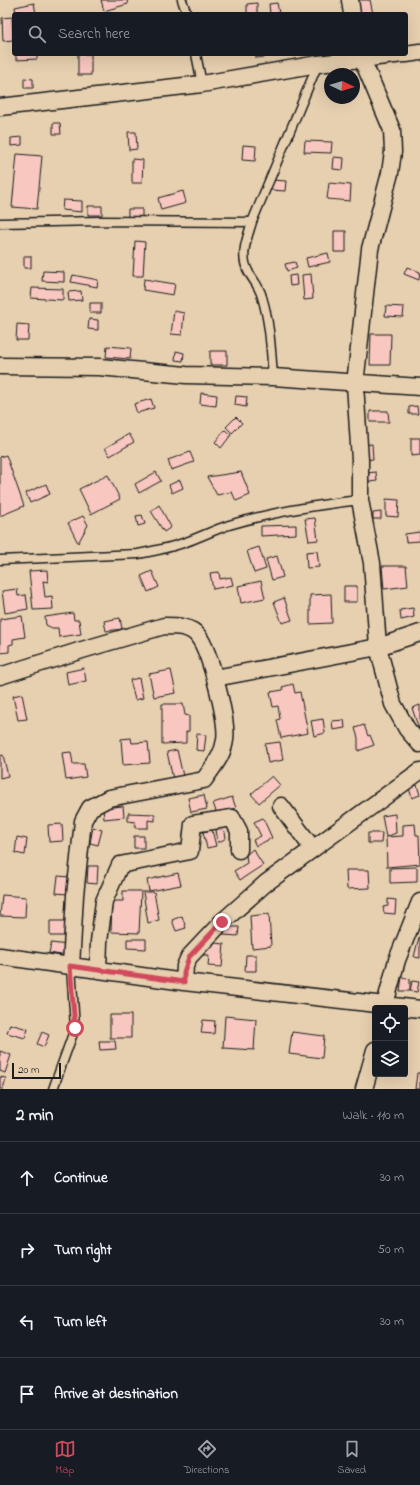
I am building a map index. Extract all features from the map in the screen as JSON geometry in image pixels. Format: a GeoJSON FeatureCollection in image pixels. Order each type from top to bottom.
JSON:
{"type":"FeatureCollection","features":[{"type":"Feature","properties":{"kind":"street"},"geometry":{"type":"LineString","coordinates":[[350,0],[352,12]]}},
{"type":"Feature","properties":{"kind":"street"},"geometry":{"type":"LineString","coordinates":[[408,54],[420,52]]}},
{"type":"Feature","properties":{"kind":"street"},"geometry":{"type":"LineString","coordinates":[[0,106],[202,84],[361,57],[376,56]]}},
{"type":"Feature","properties":{"kind":"street"},"geometry":{"type":"LineString","coordinates":[[361,57],[392,130],[392,152],[390,174],[370,250],[355,384],[360,460],[360,500],[372,563],[378,647],[394,704],[407,729],[420,744]]}},
{"type":"Feature","properties":{"kind":"street"},"geometry":{"type":"LineString","coordinates":[[0,366],[99,367],[186,375],[273,377],[355,384],[420,387]]}},
{"type":"Feature","properties":{"kind":"street"},"geometry":{"type":"LineString","coordinates":[[0,676],[97,645],[164,626],[177,626],[188,629],[198,636],[215,678],[226,727],[225,740],[221,754],[204,780],[109,798],[90,808],[83,821],[75,896],[70,966]]}},
{"type":"Feature","properties":{"kind":"street"},"geometry":{"type":"LineString","coordinates":[[215,678],[378,647],[420,633]]}},
{"type":"Feature","properties":{"kind":"street"},"geometry":{"type":"LineString","coordinates":[[184,982],[184,972],[189,957],[222,922],[266,884],[420,771]]}},
{"type":"Feature","properties":{"kind":"street"},"geometry":{"type":"LineString","coordinates":[[281,806],[313,849]]}},
{"type":"Feature","properties":{"kind":"street"},"geometry":{"type":"LineString","coordinates":[[98,970],[99,942],[104,901],[120,866],[190,851],[193,824],[232,818],[239,831],[238,850]]}},
{"type":"Feature","properties":{"kind":"street"},"geometry":{"type":"LineString","coordinates":[[385,1005],[397,960],[420,902]]}},
{"type":"Feature","properties":{"kind":"street"},"geometry":{"type":"LineString","coordinates":[[0,956],[184,982],[372,1006]]}},
{"type":"Feature","properties":{"kind":"street"},"geometry":{"type":"LineString","coordinates":[[408,1008],[420,1009]]}},
{"type":"Feature","properties":{"kind":"street"},"geometry":{"type":"LineString","coordinates":[[364,1089],[372,1061]]}},
{"type":"Feature","properties":{"kind":"lane"},"geometry":{"type":"LineString","coordinates":[[182,0],[186,12]]}},
{"type":"Feature","properties":{"kind":"lane"},"geometry":{"type":"LineString","coordinates":[[196,56],[202,84]]}},
{"type":"Feature","properties":{"kind":"lane"},"geometry":{"type":"LineString","coordinates":[[273,377],[268,320],[260,290],[248,271],[244,259],[245,246],[252,222],[318,64]]}},
{"type":"Feature","properties":{"kind":"lane"},"geometry":{"type":"LineString","coordinates":[[0,223],[101,221],[252,222]]}},
{"type":"Feature","properties":{"kind":"lane"},"geometry":{"type":"LineString","coordinates":[[0,560],[138,554],[159,550],[259,516],[322,504],[360,500]]}},
{"type":"Feature","properties":{"kind":"lane"},"geometry":{"type":"LineString","coordinates":[[53,1089],[75,1028],[70,966]]}},
{"type":"Feature","properties":{"kind":"building"},"geometry":{"type":"Polygon","coordinates":[[[101,0],[127,0],[128,4],[104,11],[101,0]]]}},
{"type":"Feature","properties":{"kind":"building"},"geometry":{"type":"Polygon","coordinates":[[[357,0],[370,0],[373,12],[360,12],[357,0]]]}},
{"type":"Feature","properties":{"kind":"building"},"geometry":{"type":"Polygon","coordinates":[[[34,3],[36,12],[16,12],[15,7],[34,3]]]}},
{"type":"Feature","properties":{"kind":"building"},"geometry":{"type":"Polygon","coordinates":[[[257,3],[257,12],[247,12],[247,4],[257,3]]]}},
{"type":"Feature","properties":{"kind":"building"},"geometry":{"type":"Polygon","coordinates":[[[277,3],[279,12],[270,12],[269,4],[277,3]]]}},
{"type":"Feature","properties":{"kind":"building"},"geometry":{"type":"Polygon","coordinates":[[[12,17],[12,40],[3,41],[2,18],[12,17]]]}},
{"type":"Feature","properties":{"kind":"building"},"geometry":{"type":"Polygon","coordinates":[[[16,56],[37,56],[37,59],[16,60],[16,56]]]}},
{"type":"Feature","properties":{"kind":"building"},"geometry":{"type":"Polygon","coordinates":[[[78,56],[91,56],[91,75],[78,75],[78,56]]]}},
{"type":"Feature","properties":{"kind":"building"},"geometry":{"type":"Polygon","coordinates":[[[256,56],[273,56],[256,58],[256,56]]]}},
{"type":"Feature","properties":{"kind":"building"},"geometry":{"type":"Polygon","coordinates":[[[24,78],[33,79],[33,88],[24,88],[24,78]]]}},
{"type":"Feature","properties":{"kind":"building"},"geometry":{"type":"Polygon","coordinates":[[[53,123],[60,123],[61,134],[53,134],[53,123]]]}},
{"type":"Feature","properties":{"kind":"building"},"geometry":{"type":"Polygon","coordinates":[[[128,132],[136,132],[137,149],[129,150],[128,132]]]}},
{"type":"Feature","properties":{"kind":"building"},"geometry":{"type":"Polygon","coordinates":[[[22,137],[22,145],[11,146],[11,138],[22,137]]]}},
{"type":"Feature","properties":{"kind":"building"},"geometry":{"type":"Polygon","coordinates":[[[305,141],[332,142],[331,153],[304,152],[305,141]]]}},
{"type":"Feature","properties":{"kind":"building"},"geometry":{"type":"Polygon","coordinates":[[[243,145],[256,146],[255,161],[242,160],[243,145]]]}},
{"type":"Feature","properties":{"kind":"building"},"geometry":{"type":"Polygon","coordinates":[[[17,154],[42,156],[37,209],[12,207],[17,154]]]}},
{"type":"Feature","properties":{"kind":"building"},"geometry":{"type":"Polygon","coordinates":[[[334,157],[344,158],[343,170],[333,169],[334,157]]]}},
{"type":"Feature","properties":{"kind":"building"},"geometry":{"type":"Polygon","coordinates":[[[132,159],[143,160],[142,183],[132,183],[132,159]]]}},
{"type":"Feature","properties":{"kind":"building"},"geometry":{"type":"Polygon","coordinates":[[[272,180],[286,181],[285,191],[271,190],[272,180]]]}},
{"type":"Feature","properties":{"kind":"building"},"geometry":{"type":"Polygon","coordinates":[[[329,183],[351,185],[350,201],[327,199],[329,183]]]}},
{"type":"Feature","properties":{"kind":"building"},"geometry":{"type":"Polygon","coordinates":[[[183,191],[186,203],[161,210],[158,198],[183,191]]]}},
{"type":"Feature","properties":{"kind":"building"},"geometry":{"type":"Polygon","coordinates":[[[63,200],[82,201],[82,212],[62,210],[63,200]]]}},
{"type":"Feature","properties":{"kind":"building"},"geometry":{"type":"Polygon","coordinates":[[[88,206],[102,206],[102,215],[88,215],[88,206]]]}},
{"type":"Feature","properties":{"kind":"building"},"geometry":{"type":"Polygon","coordinates":[[[128,209],[142,209],[142,219],[128,218],[128,209]]]}},
{"type":"Feature","properties":{"kind":"building"},"geometry":{"type":"Polygon","coordinates":[[[334,231],[346,231],[346,252],[334,252],[334,231]]]}},
{"type":"Feature","properties":{"kind":"building"},"geometry":{"type":"Polygon","coordinates":[[[135,241],[145,242],[143,276],[133,276],[135,241]]]}},
{"type":"Feature","properties":{"kind":"building"},"geometry":{"type":"Polygon","coordinates":[[[328,253],[330,262],[308,267],[306,258],[328,253]]]}},
{"type":"Feature","properties":{"kind":"building"},"geometry":{"type":"Polygon","coordinates":[[[24,256],[31,256],[31,268],[24,268],[24,256]]]}},
{"type":"Feature","properties":{"kind":"building"},"geometry":{"type":"Polygon","coordinates":[[[295,262],[297,268],[287,271],[285,264],[295,262]]]}},
{"type":"Feature","properties":{"kind":"building"},"geometry":{"type":"Polygon","coordinates":[[[407,267],[420,272],[419,280],[404,274],[407,267]]]}},
{"type":"Feature","properties":{"kind":"building"},"geometry":{"type":"Polygon","coordinates":[[[43,271],[64,272],[64,282],[42,281],[43,271]]]}},
{"type":"Feature","properties":{"kind":"building"},"geometry":{"type":"Polygon","coordinates":[[[311,274],[313,299],[304,300],[302,275],[311,274]]]}},
{"type":"Feature","properties":{"kind":"building"},"geometry":{"type":"Polygon","coordinates":[[[73,275],[98,280],[97,287],[71,282],[73,275]]]}},
{"type":"Feature","properties":{"kind":"building"},"geometry":{"type":"Polygon","coordinates":[[[296,275],[297,285],[290,286],[289,276],[296,275]]]}},
{"type":"Feature","properties":{"kind":"building"},"geometry":{"type":"Polygon","coordinates":[[[144,279],[175,284],[173,295],[143,290],[144,279]]]}},
{"type":"Feature","properties":{"kind":"building"},"geometry":{"type":"Polygon","coordinates":[[[32,288],[63,289],[63,300],[31,298],[32,288]]]}},
{"type":"Feature","properties":{"kind":"building"},"geometry":{"type":"Polygon","coordinates":[[[81,291],[82,300],[69,301],[68,292],[81,291]]]}},
{"type":"Feature","properties":{"kind":"building"},"geometry":{"type":"Polygon","coordinates":[[[90,303],[101,303],[101,313],[90,313],[90,303]]]}},
{"type":"Feature","properties":{"kind":"building"},"geometry":{"type":"Polygon","coordinates":[[[386,306],[404,307],[403,317],[385,316],[386,306]]]}},
{"type":"Feature","properties":{"kind":"building"},"geometry":{"type":"Polygon","coordinates":[[[174,311],[184,313],[182,335],[171,334],[174,311]]]}},
{"type":"Feature","properties":{"kind":"building"},"geometry":{"type":"Polygon","coordinates":[[[89,319],[98,320],[98,330],[88,329],[89,319]]]}},
{"type":"Feature","properties":{"kind":"building"},"geometry":{"type":"Polygon","coordinates":[[[17,324],[29,325],[28,340],[16,340],[17,324]]]}},
{"type":"Feature","properties":{"kind":"building"},"geometry":{"type":"Polygon","coordinates":[[[371,334],[391,334],[390,365],[370,365],[371,334]]]}},
{"type":"Feature","properties":{"kind":"building"},"geometry":{"type":"Polygon","coordinates":[[[107,346],[131,348],[130,359],[106,357],[107,346]]]}},
{"type":"Feature","properties":{"kind":"building"},"geometry":{"type":"Polygon","coordinates":[[[176,351],[184,353],[183,361],[175,360],[176,351]]]}},
{"type":"Feature","properties":{"kind":"building"},"geometry":{"type":"Polygon","coordinates":[[[210,351],[227,351],[227,365],[210,365],[210,351]]]}},
{"type":"Feature","properties":{"kind":"building"},"geometry":{"type":"Polygon","coordinates":[[[201,393],[217,395],[216,406],[200,404],[201,393]]]}},
{"type":"Feature","properties":{"kind":"building"},"geometry":{"type":"Polygon","coordinates":[[[236,396],[247,397],[246,407],[235,405],[236,396]]]}},
{"type":"Feature","properties":{"kind":"building"},"geometry":{"type":"Polygon","coordinates":[[[151,399],[154,408],[137,413],[134,404],[151,399]]]}},
{"type":"Feature","properties":{"kind":"building"},"geometry":{"type":"Polygon","coordinates":[[[417,406],[418,414],[409,414],[409,407],[417,406]]]}},
{"type":"Feature","properties":{"kind":"building"},"geometry":{"type":"Polygon","coordinates":[[[370,411],[388,411],[389,422],[370,422],[370,411]]]}},
{"type":"Feature","properties":{"kind":"building"},"geometry":{"type":"Polygon","coordinates":[[[236,417],[242,423],[232,433],[226,427],[236,417]]]}},
{"type":"Feature","properties":{"kind":"building"},"geometry":{"type":"Polygon","coordinates":[[[225,430],[231,435],[221,448],[215,442],[225,430]]]}},
{"type":"Feature","properties":{"kind":"building"},"geometry":{"type":"Polygon","coordinates":[[[129,434],[134,442],[110,456],[105,448],[129,434]]]}},
{"type":"Feature","properties":{"kind":"building"},"geometry":{"type":"Polygon","coordinates":[[[411,438],[420,438],[420,455],[411,456],[411,438]]]}},
{"type":"Feature","properties":{"kind":"building"},"geometry":{"type":"Polygon","coordinates":[[[372,444],[373,459],[363,460],[362,445],[372,444]]]}},
{"type":"Feature","properties":{"kind":"building"},"geometry":{"type":"Polygon","coordinates":[[[190,452],[194,462],[171,470],[168,460],[190,452]]]}},
{"type":"Feature","properties":{"kind":"building"},"geometry":{"type":"Polygon","coordinates":[[[6,455],[24,506],[0,516],[0,457],[6,455]]]}},
{"type":"Feature","properties":{"kind":"building"},"geometry":{"type":"Polygon","coordinates":[[[156,472],[161,481],[139,493],[135,484],[156,472]]]}},
{"type":"Feature","properties":{"kind":"building"},"geometry":{"type":"Polygon","coordinates":[[[241,472],[250,495],[236,501],[232,492],[217,495],[207,477],[241,472]]]}},
{"type":"Feature","properties":{"kind":"building"},"geometry":{"type":"Polygon","coordinates":[[[376,472],[377,481],[369,482],[367,473],[376,472]]]}},
{"type":"Feature","properties":{"kind":"building"},"geometry":{"type":"Polygon","coordinates":[[[108,475],[120,499],[91,514],[79,489],[108,475]]]}},
{"type":"Feature","properties":{"kind":"building"},"geometry":{"type":"Polygon","coordinates":[[[180,480],[183,488],[172,493],[169,485],[180,480]]]}},
{"type":"Feature","properties":{"kind":"building"},"geometry":{"type":"Polygon","coordinates":[[[46,484],[50,494],[30,503],[26,493],[46,484]]]}},
{"type":"Feature","properties":{"kind":"building"},"geometry":{"type":"Polygon","coordinates":[[[386,499],[399,500],[398,517],[386,516],[386,499]]]}},
{"type":"Feature","properties":{"kind":"building"},"geometry":{"type":"Polygon","coordinates":[[[159,505],[171,527],[164,532],[151,511],[159,505]]]}},
{"type":"Feature","properties":{"kind":"building"},"geometry":{"type":"Polygon","coordinates":[[[381,512],[381,519],[373,519],[373,513],[381,512]]]}},
{"type":"Feature","properties":{"kind":"building"},"geometry":{"type":"Polygon","coordinates":[[[142,515],[145,524],[138,526],[136,516],[142,515]]]}},
{"type":"Feature","properties":{"kind":"building"},"geometry":{"type":"Polygon","coordinates":[[[83,516],[88,525],[78,543],[68,523],[83,516]]]}},
{"type":"Feature","properties":{"kind":"building"},"geometry":{"type":"Polygon","coordinates":[[[315,518],[318,540],[309,541],[305,519],[315,518]]]}},
{"type":"Feature","properties":{"kind":"building"},"geometry":{"type":"Polygon","coordinates":[[[296,525],[296,534],[261,536],[261,526],[296,525]]]}},
{"type":"Feature","properties":{"kind":"building"},"geometry":{"type":"Polygon","coordinates":[[[420,532],[420,541],[406,542],[405,534],[420,532]]]}},
{"type":"Feature","properties":{"kind":"building"},"geometry":{"type":"Polygon","coordinates":[[[259,547],[266,569],[254,573],[247,551],[259,547]]]}},
{"type":"Feature","properties":{"kind":"building"},"geometry":{"type":"Polygon","coordinates":[[[317,551],[319,567],[307,568],[306,552],[317,551]]]}},
{"type":"Feature","properties":{"kind":"building"},"geometry":{"type":"Polygon","coordinates":[[[277,556],[283,577],[272,580],[266,559],[277,556]]]}},
{"type":"Feature","properties":{"kind":"building"},"geometry":{"type":"Polygon","coordinates":[[[382,566],[406,566],[408,586],[384,589],[382,566]]]}},
{"type":"Feature","properties":{"kind":"building"},"geometry":{"type":"Polygon","coordinates":[[[47,570],[48,582],[43,581],[45,597],[52,596],[53,609],[33,610],[29,571],[47,570]]]}},
{"type":"Feature","properties":{"kind":"building"},"geometry":{"type":"Polygon","coordinates":[[[152,571],[159,587],[148,592],[141,576],[152,571]]]}},
{"type":"Feature","properties":{"kind":"building"},"geometry":{"type":"Polygon","coordinates":[[[219,572],[220,579],[231,577],[233,585],[213,589],[210,573],[219,572]]]}},
{"type":"Feature","properties":{"kind":"building"},"geometry":{"type":"Polygon","coordinates":[[[261,581],[265,598],[241,603],[238,586],[261,581]]]}},
{"type":"Feature","properties":{"kind":"building"},"geometry":{"type":"Polygon","coordinates":[[[344,586],[357,586],[357,602],[344,602],[344,586]]]}},
{"type":"Feature","properties":{"kind":"building"},"geometry":{"type":"Polygon","coordinates":[[[17,589],[18,596],[26,595],[28,609],[5,613],[2,591],[17,589]]]}},
{"type":"Feature","properties":{"kind":"building"},"geometry":{"type":"Polygon","coordinates":[[[331,594],[332,623],[310,624],[310,595],[331,594]]]}},
{"type":"Feature","properties":{"kind":"building"},"geometry":{"type":"Polygon","coordinates":[[[284,598],[292,620],[282,623],[274,602],[284,598]]]}},
{"type":"Feature","properties":{"kind":"building"},"geometry":{"type":"Polygon","coordinates":[[[413,608],[414,617],[401,620],[400,610],[413,608]]]}},
{"type":"Feature","properties":{"kind":"building"},"geometry":{"type":"Polygon","coordinates":[[[73,613],[74,620],[79,620],[81,634],[59,637],[58,628],[52,628],[46,625],[45,617],[73,613]]]}},
{"type":"Feature","properties":{"kind":"building"},"geometry":{"type":"Polygon","coordinates":[[[22,616],[25,637],[13,639],[13,644],[9,645],[9,652],[0,653],[0,619],[22,616]]]}},
{"type":"Feature","properties":{"kind":"building"},"geometry":{"type":"Polygon","coordinates":[[[120,618],[122,629],[106,631],[104,621],[120,618]]]}},
{"type":"Feature","properties":{"kind":"building"},"geometry":{"type":"Polygon","coordinates":[[[84,668],[86,681],[68,685],[66,672],[84,668]]]}},
{"type":"Feature","properties":{"kind":"building"},"geometry":{"type":"Polygon","coordinates":[[[171,670],[176,693],[154,697],[149,674],[171,670]]]}},
{"type":"Feature","properties":{"kind":"building"},"geometry":{"type":"Polygon","coordinates":[[[139,678],[143,698],[135,700],[130,680],[139,678]]]}},
{"type":"Feature","properties":{"kind":"building"},"geometry":{"type":"Polygon","coordinates":[[[293,684],[295,693],[300,692],[308,733],[281,738],[277,720],[280,719],[278,706],[273,707],[270,692],[283,690],[282,687],[293,684]]]}},
{"type":"Feature","properties":{"kind":"building"},"geometry":{"type":"Polygon","coordinates":[[[22,694],[27,719],[18,720],[13,696],[22,694]]]}},
{"type":"Feature","properties":{"kind":"building"},"geometry":{"type":"Polygon","coordinates":[[[162,704],[183,704],[185,715],[189,716],[189,731],[186,732],[186,743],[162,744],[162,704]]]}},
{"type":"Feature","properties":{"kind":"building"},"geometry":{"type":"Polygon","coordinates":[[[420,705],[420,729],[419,729],[412,708],[420,705]]]}},
{"type":"Feature","properties":{"kind":"building"},"geometry":{"type":"Polygon","coordinates":[[[323,719],[325,733],[314,736],[311,721],[323,719]]]}},
{"type":"Feature","properties":{"kind":"building"},"geometry":{"type":"Polygon","coordinates":[[[344,720],[345,728],[333,730],[332,721],[344,720]]]}},
{"type":"Feature","properties":{"kind":"building"},"geometry":{"type":"Polygon","coordinates":[[[364,725],[368,736],[370,735],[374,745],[358,751],[358,738],[355,728],[364,725]]]}},
{"type":"Feature","properties":{"kind":"building"},"geometry":{"type":"Polygon","coordinates":[[[197,734],[206,735],[204,751],[196,750],[197,734]]]}},
{"type":"Feature","properties":{"kind":"building"},"geometry":{"type":"Polygon","coordinates":[[[131,738],[132,743],[148,742],[150,763],[123,765],[121,739],[131,738]]]}},
{"type":"Feature","properties":{"kind":"building"},"geometry":{"type":"Polygon","coordinates":[[[280,742],[283,760],[268,763],[265,744],[280,742]]]}},
{"type":"Feature","properties":{"kind":"building"},"geometry":{"type":"Polygon","coordinates":[[[177,750],[183,776],[173,779],[167,752],[177,750]]]}},
{"type":"Feature","properties":{"kind":"building"},"geometry":{"type":"Polygon","coordinates":[[[71,752],[73,764],[84,764],[86,777],[66,780],[62,753],[71,752]]]}},
{"type":"Feature","properties":{"kind":"building"},"geometry":{"type":"Polygon","coordinates":[[[3,755],[8,776],[0,778],[0,756],[3,755]]]}},
{"type":"Feature","properties":{"kind":"building"},"geometry":{"type":"Polygon","coordinates":[[[272,776],[280,785],[259,803],[251,794],[272,776]]]}},
{"type":"Feature","properties":{"kind":"building"},"geometry":{"type":"Polygon","coordinates":[[[417,785],[420,795],[412,798],[409,788],[417,785]]]}},
{"type":"Feature","properties":{"kind":"building"},"geometry":{"type":"Polygon","coordinates":[[[204,795],[207,809],[191,812],[188,798],[204,795]]]}},
{"type":"Feature","properties":{"kind":"building"},"geometry":{"type":"Polygon","coordinates":[[[232,797],[236,808],[217,814],[213,803],[232,797]]]}},
{"type":"Feature","properties":{"kind":"building"},"geometry":{"type":"Polygon","coordinates":[[[123,806],[124,817],[104,819],[103,808],[123,806]]]}},
{"type":"Feature","properties":{"kind":"building"},"geometry":{"type":"Polygon","coordinates":[[[128,813],[155,814],[155,821],[148,820],[148,828],[135,828],[135,822],[128,821],[128,813]]]}},
{"type":"Feature","properties":{"kind":"building"},"geometry":{"type":"Polygon","coordinates":[[[395,814],[396,833],[386,837],[382,816],[395,814]]]}},
{"type":"Feature","properties":{"kind":"building"},"geometry":{"type":"Polygon","coordinates":[[[263,818],[272,838],[256,846],[253,840],[261,836],[254,822],[263,818]]]}},
{"type":"Feature","properties":{"kind":"building"},"geometry":{"type":"Polygon","coordinates":[[[62,824],[63,841],[49,842],[48,825],[62,824]]]}},
{"type":"Feature","properties":{"kind":"building"},"geometry":{"type":"Polygon","coordinates":[[[415,824],[416,835],[419,835],[420,864],[387,867],[386,837],[403,836],[403,825],[415,824]]]}},
{"type":"Feature","properties":{"kind":"building"},"geometry":{"type":"Polygon","coordinates":[[[93,827],[102,830],[98,845],[90,843],[93,827]]]}},
{"type":"Feature","properties":{"kind":"building"},"geometry":{"type":"Polygon","coordinates":[[[224,828],[226,838],[218,843],[216,829],[224,828]]]}},
{"type":"Feature","properties":{"kind":"building"},"geometry":{"type":"Polygon","coordinates":[[[212,830],[216,846],[207,848],[203,832],[212,830]]]}},
{"type":"Feature","properties":{"kind":"building"},"geometry":{"type":"Polygon","coordinates":[[[368,833],[382,833],[381,843],[368,843],[368,833]]]}},
{"type":"Feature","properties":{"kind":"building"},"geometry":{"type":"Polygon","coordinates":[[[134,836],[144,836],[144,848],[134,848],[134,836]]]}},
{"type":"Feature","properties":{"kind":"building"},"geometry":{"type":"Polygon","coordinates":[[[17,837],[27,839],[25,855],[15,853],[17,837]]]}},
{"type":"Feature","properties":{"kind":"building"},"geometry":{"type":"Polygon","coordinates":[[[253,849],[263,865],[240,880],[234,871],[247,863],[246,855],[253,849]]]}},
{"type":"Feature","properties":{"kind":"building"},"geometry":{"type":"Polygon","coordinates":[[[88,866],[98,866],[97,884],[87,883],[88,866]]]}},
{"type":"Feature","properties":{"kind":"building"},"geometry":{"type":"Polygon","coordinates":[[[417,867],[417,882],[390,883],[390,868],[417,867]]]}},
{"type":"Feature","properties":{"kind":"building"},"geometry":{"type":"Polygon","coordinates":[[[346,870],[369,870],[370,888],[347,889],[346,870]]]}},
{"type":"Feature","properties":{"kind":"building"},"geometry":{"type":"Polygon","coordinates":[[[178,873],[181,885],[149,891],[147,880],[178,873]]]}},
{"type":"Feature","properties":{"kind":"building"},"geometry":{"type":"Polygon","coordinates":[[[58,876],[69,877],[67,894],[56,893],[58,876]]]}},
{"type":"Feature","properties":{"kind":"building"},"geometry":{"type":"Polygon","coordinates":[[[123,891],[141,891],[139,933],[111,932],[112,901],[123,901],[123,891]]]}},
{"type":"Feature","properties":{"kind":"building"},"geometry":{"type":"Polygon","coordinates":[[[143,892],[154,892],[159,920],[148,923],[143,892]]]}},
{"type":"Feature","properties":{"kind":"building"},"geometry":{"type":"Polygon","coordinates":[[[2,895],[26,897],[25,917],[0,916],[2,895]]]}},
{"type":"Feature","properties":{"kind":"building"},"geometry":{"type":"Polygon","coordinates":[[[388,899],[396,900],[395,914],[384,913],[383,907],[388,906],[388,899]]]}},
{"type":"Feature","properties":{"kind":"building"},"geometry":{"type":"Polygon","coordinates":[[[269,914],[271,946],[252,948],[250,916],[269,914]]]}},
{"type":"Feature","properties":{"kind":"building"},"geometry":{"type":"Polygon","coordinates":[[[182,916],[186,928],[176,931],[172,920],[182,916]]]}},
{"type":"Feature","properties":{"kind":"building"},"geometry":{"type":"Polygon","coordinates":[[[50,921],[65,921],[64,936],[50,936],[50,921]]]}},
{"type":"Feature","properties":{"kind":"building"},"geometry":{"type":"Polygon","coordinates":[[[224,927],[239,927],[238,936],[224,935],[224,927]]]}},
{"type":"Feature","properties":{"kind":"building"},"geometry":{"type":"Polygon","coordinates":[[[420,937],[420,958],[414,957],[420,937]]]}},
{"type":"Feature","properties":{"kind":"building"},"geometry":{"type":"Polygon","coordinates":[[[127,939],[146,939],[146,949],[127,948],[127,939]]]}},
{"type":"Feature","properties":{"kind":"building"},"geometry":{"type":"Polygon","coordinates":[[[51,943],[68,945],[67,956],[49,953],[51,943]]]}},
{"type":"Feature","properties":{"kind":"building"},"geometry":{"type":"Polygon","coordinates":[[[215,943],[224,944],[222,967],[208,966],[209,955],[202,955],[203,947],[212,948],[215,943]]]}},
{"type":"Feature","properties":{"kind":"building"},"geometry":{"type":"Polygon","coordinates":[[[246,955],[256,955],[256,971],[245,971],[246,955]]]}},
{"type":"Feature","properties":{"kind":"building"},"geometry":{"type":"Polygon","coordinates":[[[402,977],[410,979],[410,991],[400,991],[402,977]]]}},
{"type":"Feature","properties":{"kind":"building"},"geometry":{"type":"Polygon","coordinates":[[[412,981],[419,982],[417,992],[410,991],[412,981]]]}},
{"type":"Feature","properties":{"kind":"building"},"geometry":{"type":"Polygon","coordinates":[[[110,1015],[131,1015],[131,1038],[110,1038],[110,1015]]]}},
{"type":"Feature","properties":{"kind":"building"},"geometry":{"type":"Polygon","coordinates":[[[225,1016],[256,1019],[254,1050],[223,1048],[225,1016]]]}},
{"type":"Feature","properties":{"kind":"building"},"geometry":{"type":"Polygon","coordinates":[[[203,1020],[215,1021],[214,1034],[201,1033],[203,1020]]]}},
{"type":"Feature","properties":{"kind":"building"},"geometry":{"type":"Polygon","coordinates":[[[10,1024],[28,1029],[25,1038],[7,1033],[10,1024]]]}},
{"type":"Feature","properties":{"kind":"building"},"geometry":{"type":"Polygon","coordinates":[[[42,1032],[49,1035],[44,1047],[37,1044],[42,1032]]]}},
{"type":"Feature","properties":{"kind":"building"},"geometry":{"type":"Polygon","coordinates":[[[292,1032],[324,1036],[322,1058],[289,1054],[292,1032]]]}},
{"type":"Feature","properties":{"kind":"building"},"geometry":{"type":"Polygon","coordinates":[[[99,1041],[115,1041],[116,1049],[100,1050],[99,1041]]]}},
{"type":"Feature","properties":{"kind":"building"},"geometry":{"type":"Polygon","coordinates":[[[0,1051],[11,1055],[5,1073],[0,1071],[0,1051]]]}},
{"type":"Feature","properties":{"kind":"building"},"geometry":{"type":"Polygon","coordinates":[[[417,1073],[420,1073],[420,1089],[415,1089],[417,1073]]]}},
{"type":"Feature","properties":{"kind":"building"},"geometry":{"type":"Polygon","coordinates":[[[0,1077],[6,1078],[3,1089],[0,1089],[0,1077]]]}},
{"type":"Feature","properties":{"kind":"route"},"geometry":{"type":"LineString","coordinates":[[75,1028],[70,966],[184,982],[185,966],[189,957],[222,922]]}}]}
